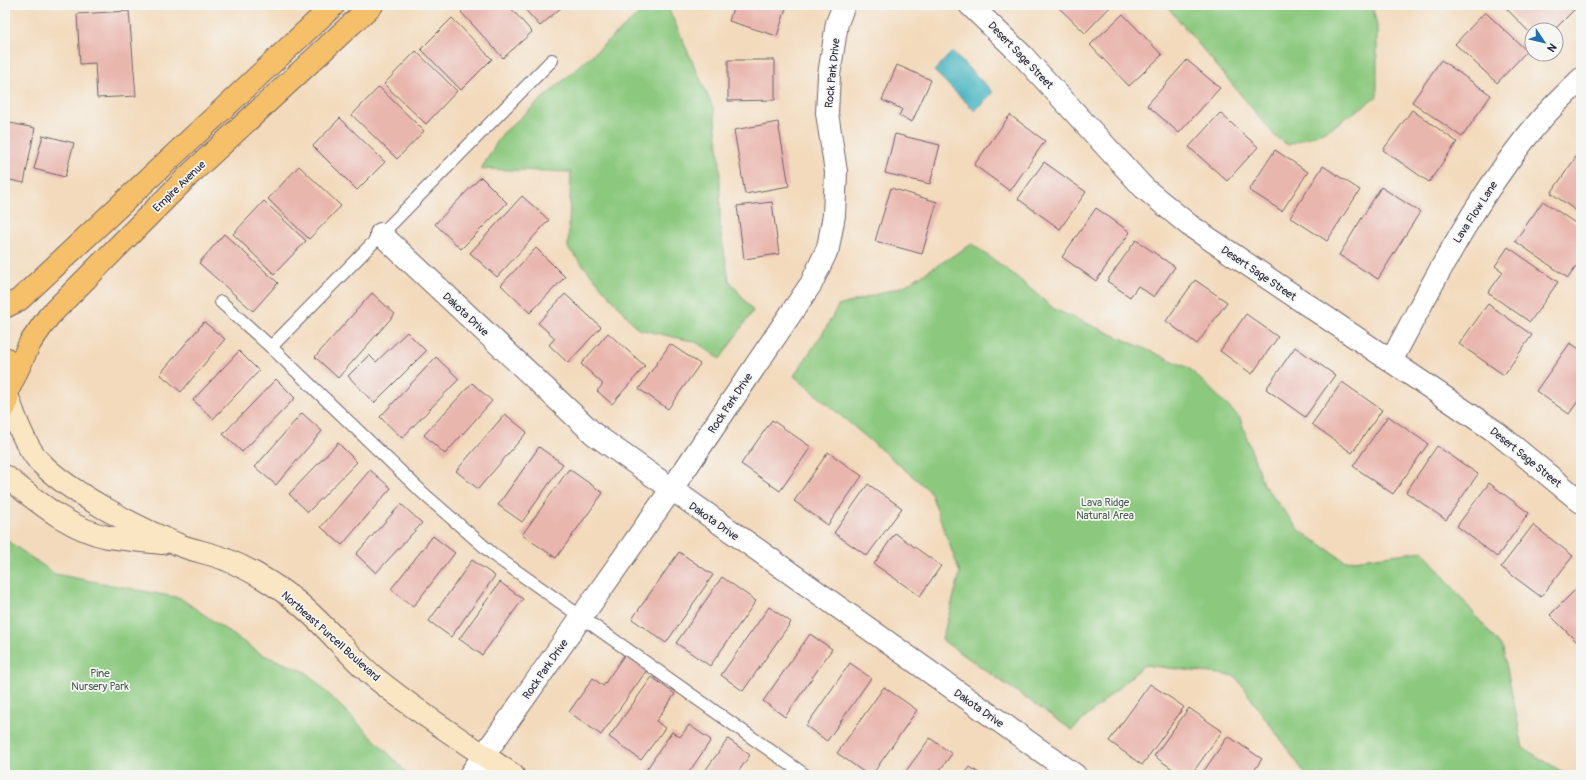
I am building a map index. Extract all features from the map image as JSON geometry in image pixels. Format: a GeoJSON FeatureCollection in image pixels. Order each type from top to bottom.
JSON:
{"type":"FeatureCollection","features":[{"type":"Feature","properties":{"kind":"highway"},"geometry":{"type":"LineString","coordinates":[[5,307],[19,300],[334,5]]}},
{"type":"Feature","properties":{"kind":"highway","name":"Empire Avenue"},"geometry":{"type":"LineString","coordinates":[[8,397],[30,343],[49,316],[188,176],[372,5]]}},
{"type":"Feature","properties":{"kind":"highway"},"geometry":{"type":"LineString","coordinates":[[5,358],[8,368],[8,397]]}},
{"type":"Feature","properties":{"kind":"street","name":"Rock Park Drive"},"geometry":{"type":"LineString","coordinates":[[470,775],[671,490],[810,284],[828,248],[834,215],[836,172],[827,113],[829,75],[837,23],[844,5]]}},
{"type":"Feature","properties":{"kind":"street","name":"Desert Sage Street"},"geometry":{"type":"LineString","coordinates":[[970,5],[1023,56],[1150,192],[1189,225],[1496,432],[1581,502]]}},
{"type":"Feature","properties":{"kind":"street","name":"Lava Flow Lane"},"geometry":{"type":"LineString","coordinates":[[1391,362],[1439,271],[1479,202],[1533,129],[1581,79]]}},
{"type":"Feature","properties":{"kind":"street","name":"Dakota Drive"},"geometry":{"type":"LineString","coordinates":[[381,234],[594,434],[1075,775]]}},
{"type":"Feature","properties":{"kind":"street","name":"Northeast Purcell Boulevard"},"geometry":{"type":"LineString","coordinates":[[8,397],[14,415],[25,437],[39,460],[50,470],[88,498],[178,545],[226,560],[256,574],[292,598],[373,675],[513,775]]}},
{"type":"Feature","properties":{"kind":"street","name":"Northeast Purcell Boulevard"},"geometry":{"type":"LineString","coordinates":[[5,476],[54,513],[82,529],[107,537],[178,545]]}},
{"type":"Feature","properties":{"kind":"lane"},"geometry":{"type":"LineString","coordinates":[[271,347],[552,60]]}},
{"type":"Feature","properties":{"kind":"lane"},"geometry":{"type":"LineString","coordinates":[[221,302],[271,347],[436,504],[495,556],[805,775]]}},
{"type":"Feature","properties":{"kind":"green space"},"geometry":{"type":"Polygon","coordinates":[[[649,5],[667,5],[714,110],[720,165],[720,228],[729,280],[753,311],[720,359],[696,342],[638,329],[568,248],[571,172],[481,169],[502,134],[649,5]]]}},
{"type":"Feature","properties":{"kind":"green space"},"geometry":{"type":"Polygon","coordinates":[[[1166,5],[1372,5],[1377,26],[1377,97],[1328,130],[1288,145],[1276,137],[1166,5]]]}},
{"type":"Feature","properties":{"kind":"green space","name":"Lava Ridge Natural Area"},"geometry":{"type":"Polygon","coordinates":[[[972,244],[1012,273],[1054,309],[1189,368],[1240,418],[1263,484],[1299,530],[1345,561],[1423,551],[1503,649],[1523,748],[1568,775],[1306,775],[1235,676],[1144,665],[1072,730],[942,640],[960,573],[930,491],[794,376],[826,328],[838,306],[904,286],[972,244]]]}},
{"type":"Feature","properties":{"kind":"green space","name":"Pine Nursery Park"},"geometry":{"type":"Polygon","coordinates":[[[5,539],[55,574],[180,598],[261,654],[306,672],[395,760],[408,775],[5,775],[5,539]]]}},
{"type":"Feature","properties":{"kind":"water"},"geometry":{"type":"Polygon","coordinates":[[[952,52],[993,92],[975,111],[934,71],[952,52]]]}},
{"type":"Feature","properties":{"kind":"building"},"geometry":{"type":"Polygon","coordinates":[[[468,5],[508,5],[532,32],[503,58],[461,12],[468,5]]]}},
{"type":"Feature","properties":{"kind":"building"},"geometry":{"type":"Polygon","coordinates":[[[521,5],[564,5],[540,26],[521,5]]]}},
{"type":"Feature","properties":{"kind":"building"},"geometry":{"type":"Polygon","coordinates":[[[734,5],[787,5],[777,36],[729,21],[734,5]]]}},
{"type":"Feature","properties":{"kind":"building"},"geometry":{"type":"Polygon","coordinates":[[[1056,5],[1112,5],[1085,33],[1056,5]]]}},
{"type":"Feature","properties":{"kind":"building"},"geometry":{"type":"Polygon","coordinates":[[[1503,5],[1571,5],[1575,9],[1562,22],[1524,22],[1524,27],[1503,5]]]}},
{"type":"Feature","properties":{"kind":"building"},"geometry":{"type":"Polygon","coordinates":[[[129,11],[136,96],[97,98],[95,63],[80,64],[77,14],[129,11]]]}},
{"type":"Feature","properties":{"kind":"building"},"geometry":{"type":"Polygon","coordinates":[[[1485,12],[1524,48],[1524,54],[1497,83],[1455,44],[1485,12]]]}},
{"type":"Feature","properties":{"kind":"building"},"geometry":{"type":"Polygon","coordinates":[[[1123,14],[1162,55],[1129,86],[1090,45],[1123,14]]]}},
{"type":"Feature","properties":{"kind":"building"},"geometry":{"type":"Polygon","coordinates":[[[452,18],[492,59],[461,90],[421,49],[452,18]]]}},
{"type":"Feature","properties":{"kind":"building"},"geometry":{"type":"Polygon","coordinates":[[[416,51],[457,91],[426,124],[384,84],[416,51]]]}},
{"type":"Feature","properties":{"kind":"building"},"geometry":{"type":"Polygon","coordinates":[[[728,60],[775,60],[775,100],[728,101],[728,60]]]}},
{"type":"Feature","properties":{"kind":"building"},"geometry":{"type":"Polygon","coordinates":[[[1187,60],[1220,88],[1179,133],[1147,105],[1187,60]]]}},
{"type":"Feature","properties":{"kind":"building"},"geometry":{"type":"Polygon","coordinates":[[[1441,60],[1491,95],[1462,137],[1412,102],[1441,60]]]}},
{"type":"Feature","properties":{"kind":"building"},"geometry":{"type":"Polygon","coordinates":[[[897,65],[931,80],[912,122],[899,116],[902,109],[882,100],[897,65]]]}},
{"type":"Feature","properties":{"kind":"building"},"geometry":{"type":"Polygon","coordinates":[[[379,87],[424,131],[397,159],[352,115],[379,87]]]}},
{"type":"Feature","properties":{"kind":"building"},"geometry":{"type":"Polygon","coordinates":[[[1412,110],[1457,142],[1429,182],[1383,150],[1412,110]]]}},
{"type":"Feature","properties":{"kind":"building"},"geometry":{"type":"Polygon","coordinates":[[[1220,113],[1258,147],[1227,181],[1189,147],[1220,113]]]}},
{"type":"Feature","properties":{"kind":"building"},"geometry":{"type":"Polygon","coordinates":[[[1010,115],[1045,141],[1010,191],[974,165],[1010,115]]]}},
{"type":"Feature","properties":{"kind":"building"},"geometry":{"type":"Polygon","coordinates":[[[340,118],[385,162],[357,190],[313,146],[340,118]]]}},
{"type":"Feature","properties":{"kind":"building"},"geometry":{"type":"Polygon","coordinates":[[[5,122],[35,128],[24,183],[5,179],[5,122]]]}},
{"type":"Feature","properties":{"kind":"building"},"geometry":{"type":"Polygon","coordinates":[[[778,122],[789,186],[745,194],[734,130],[778,122]]]}},
{"type":"Feature","properties":{"kind":"building"},"geometry":{"type":"Polygon","coordinates":[[[895,134],[940,145],[930,184],[885,173],[895,134]]]}},
{"type":"Feature","properties":{"kind":"building"},"geometry":{"type":"Polygon","coordinates":[[[43,135],[74,143],[65,177],[34,169],[43,135]]]}},
{"type":"Feature","properties":{"kind":"building"},"geometry":{"type":"Polygon","coordinates":[[[1275,150],[1308,172],[1282,211],[1249,190],[1275,150]]]}},
{"type":"Feature","properties":{"kind":"building"},"geometry":{"type":"Polygon","coordinates":[[[1578,154],[1581,156],[1581,214],[1551,193],[1578,154]]]}},
{"type":"Feature","properties":{"kind":"building"},"geometry":{"type":"Polygon","coordinates":[[[1044,162],[1086,192],[1060,229],[1018,199],[1044,162]]]}},
{"type":"Feature","properties":{"kind":"building"},"geometry":{"type":"Polygon","coordinates":[[[299,166],[341,206],[309,239],[268,199],[299,166]]]}},
{"type":"Feature","properties":{"kind":"building"},"geometry":{"type":"Polygon","coordinates":[[[1323,166],[1360,190],[1327,241],[1290,217],[1323,166]]]}},
{"type":"Feature","properties":{"kind":"building"},"geometry":{"type":"Polygon","coordinates":[[[481,177],[507,203],[461,249],[435,224],[481,177]]]}},
{"type":"Feature","properties":{"kind":"building"},"geometry":{"type":"Polygon","coordinates":[[[1381,187],[1420,212],[1378,279],[1339,255],[1381,187]]]}},
{"type":"Feature","properties":{"kind":"building"},"geometry":{"type":"Polygon","coordinates":[[[891,188],[937,202],[922,254],[875,241],[891,188]]]}},
{"type":"Feature","properties":{"kind":"building"},"geometry":{"type":"Polygon","coordinates":[[[522,196],[549,220],[497,277],[470,253],[522,196]]]}},
{"type":"Feature","properties":{"kind":"building"},"geometry":{"type":"Polygon","coordinates":[[[264,201],[306,241],[274,274],[233,234],[264,201]]]}},
{"type":"Feature","properties":{"kind":"building"},"geometry":{"type":"Polygon","coordinates":[[[1543,201],[1581,227],[1581,260],[1568,278],[1515,241],[1543,201]]]}},
{"type":"Feature","properties":{"kind":"building"},"geometry":{"type":"Polygon","coordinates":[[[772,202],[779,254],[744,259],[737,206],[772,202]]]}},
{"type":"Feature","properties":{"kind":"building"},"geometry":{"type":"Polygon","coordinates":[[[1096,208],[1130,232],[1096,281],[1062,257],[1096,208]]]}},
{"type":"Feature","properties":{"kind":"building"},"geometry":{"type":"Polygon","coordinates":[[[224,234],[278,283],[253,311],[199,263],[224,234]]]}},
{"type":"Feature","properties":{"kind":"building"},"geometry":{"type":"Polygon","coordinates":[[[1136,240],[1175,267],[1154,297],[1138,286],[1130,297],[1107,281],[1136,240]]]}},
{"type":"Feature","properties":{"kind":"building"},"geometry":{"type":"Polygon","coordinates":[[[1508,247],[1558,282],[1530,322],[1488,293],[1503,272],[1495,266],[1508,247]]]}},
{"type":"Feature","properties":{"kind":"building"},"geometry":{"type":"Polygon","coordinates":[[[536,248],[565,277],[530,313],[501,285],[536,248]]]}},
{"type":"Feature","properties":{"kind":"building"},"geometry":{"type":"Polygon","coordinates":[[[1195,280],[1227,302],[1197,344],[1166,321],[1195,280]]]}},
{"type":"Feature","properties":{"kind":"building"},"geometry":{"type":"Polygon","coordinates":[[[372,293],[395,314],[338,378],[315,357],[372,293]]]}},
{"type":"Feature","properties":{"kind":"building"},"geometry":{"type":"Polygon","coordinates":[[[565,294],[601,327],[568,363],[549,345],[555,338],[538,323],[565,294]]]}},
{"type":"Feature","properties":{"kind":"building"},"geometry":{"type":"Polygon","coordinates":[[[1488,304],[1532,335],[1504,375],[1459,344],[1488,304]]]}},
{"type":"Feature","properties":{"kind":"building"},"geometry":{"type":"Polygon","coordinates":[[[1246,314],[1278,337],[1252,374],[1220,351],[1246,314]]]}},
{"type":"Feature","properties":{"kind":"building"},"geometry":{"type":"Polygon","coordinates":[[[204,322],[225,339],[181,392],[160,374],[204,322]]]}},
{"type":"Feature","properties":{"kind":"building"},"geometry":{"type":"Polygon","coordinates":[[[407,332],[426,351],[374,403],[348,376],[369,355],[376,362],[407,332]]]}},
{"type":"Feature","properties":{"kind":"building"},"geometry":{"type":"Polygon","coordinates":[[[608,333],[645,366],[612,404],[597,391],[603,384],[581,364],[608,333]]]}},
{"type":"Feature","properties":{"kind":"building"},"geometry":{"type":"Polygon","coordinates":[[[1570,343],[1581,350],[1581,397],[1569,414],[1536,391],[1570,343]]]}},
{"type":"Feature","properties":{"kind":"building"},"geometry":{"type":"Polygon","coordinates":[[[670,344],[700,364],[668,409],[639,389],[670,344]]]}},
{"type":"Feature","properties":{"kind":"building"},"geometry":{"type":"Polygon","coordinates":[[[1295,347],[1335,375],[1305,417],[1266,389],[1295,347]]]}},
{"type":"Feature","properties":{"kind":"building"},"geometry":{"type":"Polygon","coordinates":[[[239,351],[259,371],[213,419],[193,400],[239,351]]]}},
{"type":"Feature","properties":{"kind":"building"},"geometry":{"type":"Polygon","coordinates":[[[436,357],[459,379],[402,438],[380,417],[436,357]]]}},
{"type":"Feature","properties":{"kind":"building"},"geometry":{"type":"Polygon","coordinates":[[[276,379],[295,398],[242,452],[223,434],[276,379]]]}},
{"type":"Feature","properties":{"kind":"building"},"geometry":{"type":"Polygon","coordinates":[[[1342,382],[1382,410],[1352,453],[1312,424],[1342,382]]]}},
{"type":"Feature","properties":{"kind":"building"},"geometry":{"type":"Polygon","coordinates":[[[472,383],[492,401],[445,454],[424,435],[472,383]]]}},
{"type":"Feature","properties":{"kind":"building"},"geometry":{"type":"Polygon","coordinates":[[[302,413],[322,431],[276,485],[255,467],[302,413]]]}},
{"type":"Feature","properties":{"kind":"building"},"geometry":{"type":"Polygon","coordinates":[[[505,414],[527,432],[478,489],[456,471],[505,414]]]}},
{"type":"Feature","properties":{"kind":"building"},"geometry":{"type":"Polygon","coordinates":[[[1388,416],[1428,444],[1393,494],[1353,466],[1388,416]]]}},
{"type":"Feature","properties":{"kind":"building"},"geometry":{"type":"Polygon","coordinates":[[[772,420],[811,447],[780,491],[741,464],[772,420]]]}},
{"type":"Feature","properties":{"kind":"building"},"geometry":{"type":"Polygon","coordinates":[[[338,443],[357,462],[308,512],[289,494],[338,443]]]}},
{"type":"Feature","properties":{"kind":"building"},"geometry":{"type":"Polygon","coordinates":[[[1437,446],[1478,474],[1446,520],[1406,492],[1437,446]]]}},
{"type":"Feature","properties":{"kind":"building"},"geometry":{"type":"Polygon","coordinates":[[[539,447],[563,464],[522,522],[498,505],[539,447]]]}},
{"type":"Feature","properties":{"kind":"building"},"geometry":{"type":"Polygon","coordinates":[[[828,452],[862,476],[828,525],[794,501],[828,452]]]}},
{"type":"Feature","properties":{"kind":"building"},"geometry":{"type":"Polygon","coordinates":[[[569,469],[603,493],[556,558],[522,535],[569,469]]]}},
{"type":"Feature","properties":{"kind":"building"},"geometry":{"type":"Polygon","coordinates":[[[370,470],[391,488],[342,545],[321,527],[370,470]]]}},
{"type":"Feature","properties":{"kind":"building"},"geometry":{"type":"Polygon","coordinates":[[[1489,483],[1529,513],[1497,557],[1457,526],[1489,483]]]}},
{"type":"Feature","properties":{"kind":"building"},"geometry":{"type":"Polygon","coordinates":[[[868,484],[902,508],[867,556],[834,533],[868,484]]]}},
{"type":"Feature","properties":{"kind":"building"},"geometry":{"type":"Polygon","coordinates":[[[401,504],[422,523],[376,573],[356,554],[401,504]]]}},
{"type":"Feature","properties":{"kind":"building"},"geometry":{"type":"Polygon","coordinates":[[[1533,525],[1573,556],[1541,597],[1501,567],[1533,525]]]}},
{"type":"Feature","properties":{"kind":"building"},"geometry":{"type":"Polygon","coordinates":[[[895,533],[941,566],[920,596],[874,564],[895,533]]]}},
{"type":"Feature","properties":{"kind":"building"},"geometry":{"type":"Polygon","coordinates":[[[433,536],[455,553],[413,607],[391,589],[433,536]]]}},
{"type":"Feature","properties":{"kind":"building"},"geometry":{"type":"Polygon","coordinates":[[[679,552],[713,575],[666,643],[632,619],[679,552]]]}},
{"type":"Feature","properties":{"kind":"building"},"geometry":{"type":"Polygon","coordinates":[[[472,560],[495,576],[451,637],[429,621],[472,560]]]}},
{"type":"Feature","properties":{"kind":"building"},"geometry":{"type":"Polygon","coordinates":[[[722,577],[756,601],[710,666],[676,643],[722,577]]]}},
{"type":"Feature","properties":{"kind":"building"},"geometry":{"type":"Polygon","coordinates":[[[500,582],[523,599],[482,655],[459,639],[500,582]]]}},
{"type":"Feature","properties":{"kind":"building"},"geometry":{"type":"Polygon","coordinates":[[[1581,584],[1581,646],[1550,615],[1581,584]]]}},
{"type":"Feature","properties":{"kind":"building"},"geometry":{"type":"Polygon","coordinates":[[[769,607],[791,622],[743,691],[721,675],[769,607]]]}},
{"type":"Feature","properties":{"kind":"building"},"geometry":{"type":"Polygon","coordinates":[[[810,634],[832,649],[785,717],[763,701],[810,634]]]}},
{"type":"Feature","properties":{"kind":"building"},"geometry":{"type":"Polygon","coordinates":[[[625,654],[647,670],[601,735],[569,712],[593,678],[603,686],[625,654]]]}},
{"type":"Feature","properties":{"kind":"building"},"geometry":{"type":"Polygon","coordinates":[[[850,663],[871,678],[827,741],[806,726],[850,663]]]}},
{"type":"Feature","properties":{"kind":"building"},"geometry":{"type":"Polygon","coordinates":[[[652,677],[675,694],[656,721],[665,728],[641,760],[609,737],[652,677]]]}},
{"type":"Feature","properties":{"kind":"building"},"geometry":{"type":"Polygon","coordinates":[[[1150,684],[1184,707],[1142,765],[1109,741],[1150,684]]]}},
{"type":"Feature","properties":{"kind":"building"},"geometry":{"type":"Polygon","coordinates":[[[884,687],[917,710],[872,775],[868,775],[837,753],[884,687]]]}},
{"type":"Feature","properties":{"kind":"building"},"geometry":{"type":"Polygon","coordinates":[[[1189,708],[1222,731],[1191,775],[1181,775],[1154,756],[1189,708]]]}},
{"type":"Feature","properties":{"kind":"building"},"geometry":{"type":"Polygon","coordinates":[[[689,725],[711,740],[687,775],[654,775],[646,770],[672,732],[680,737],[689,725]]]}},
{"type":"Feature","properties":{"kind":"building"},"geometry":{"type":"Polygon","coordinates":[[[1228,736],[1262,759],[1251,775],[1201,775],[1228,736]]]}},
{"type":"Feature","properties":{"kind":"building"},"geometry":{"type":"Polygon","coordinates":[[[930,738],[952,754],[936,775],[903,775],[930,738]]]}},
{"type":"Feature","properties":{"kind":"building"},"geometry":{"type":"Polygon","coordinates":[[[728,739],[750,755],[736,775],[702,775],[728,739]]]}},
{"type":"Feature","properties":{"kind":"building"},"geometry":{"type":"Polygon","coordinates":[[[970,767],[982,775],[964,775],[970,767]]]}}]}
